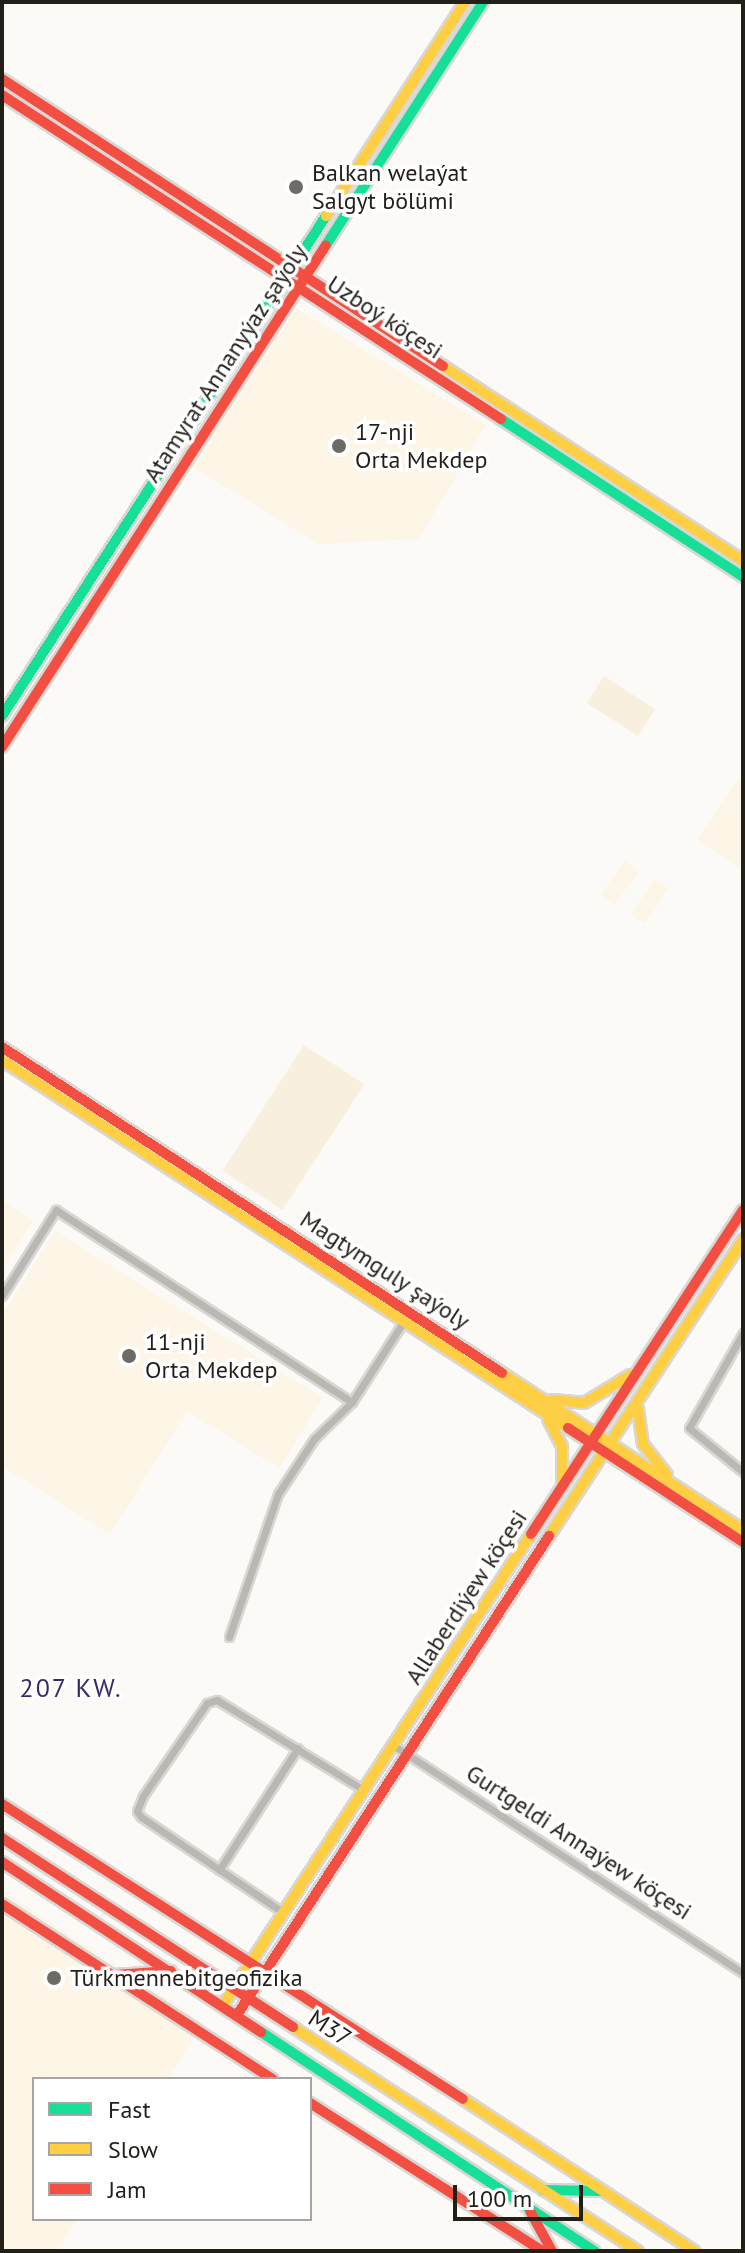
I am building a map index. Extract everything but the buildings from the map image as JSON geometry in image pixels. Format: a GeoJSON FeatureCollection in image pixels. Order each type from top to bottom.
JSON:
{"type":"FeatureCollection","features":[{"type":"Feature","properties":{"kind":"main road","name":"Atamyrat Annanyýaz şaýoly"},"geometry":{"type":"LineString","coordinates":[[2,716],[465,2]]}},
{"type":"Feature","properties":{"kind":"main road","name":"Atamyrat Annanyýaz şaýoly"},"geometry":{"type":"LineString","coordinates":[[2,747],[483,2]]}},
{"type":"Feature","properties":{"kind":"main road","name":"Uzboý köçesi"},"geometry":{"type":"LineString","coordinates":[[2,79],[290,273],[299,286],[743,577]]}},
{"type":"Feature","properties":{"kind":"main road","name":"Uzboý köçesi"},"geometry":{"type":"LineString","coordinates":[[2,95],[290,273],[305,275],[743,561]]}},
{"type":"Feature","properties":{"kind":"main road","name":"Magtymguly şaýoly"},"geometry":{"type":"LineString","coordinates":[[2,1047],[743,1530]]}},
{"type":"Feature","properties":{"kind":"main road","name":"Magtymguly şaýoly"},"geometry":{"type":"LineString","coordinates":[[2,1060],[743,1542]]}},
{"type":"Feature","properties":{"kind":"main road","name":"Allaberdiýew köçesi"},"geometry":{"type":"LineString","coordinates":[[223,2005],[743,1210]]}},
{"type":"Feature","properties":{"kind":"main road","name":"Allaberdiýew köçesi"},"geometry":{"type":"LineString","coordinates":[[237,2015],[743,1240]]}},
{"type":"Feature","properties":{"kind":"main road"},"geometry":{"type":"LineString","coordinates":[[535,1394],[570,1405],[584,1403],[627,1379],[652,1348]]}},
{"type":"Feature","properties":{"kind":"main road"},"geometry":{"type":"LineString","coordinates":[[641,1398],[635,1418],[643,1444],[683,1489]]}},
{"type":"Feature","properties":{"kind":"main road"},"geometry":{"type":"LineString","coordinates":[[541,1411],[562,1446],[560,1491]]}},
{"type":"Feature","properties":{"kind":"main road"},"geometry":{"type":"LineString","coordinates":[[2,1804],[253,1961],[694,2251]]}},
{"type":"Feature","properties":{"kind":"main road","name":"M37"},"geometry":{"type":"LineString","coordinates":[[2,1838],[638,2251]]}},
{"type":"Feature","properties":{"kind":"main road","name":"M37"},"geometry":{"type":"LineString","coordinates":[[2,1862],[595,2251]]}},
{"type":"Feature","properties":{"kind":"main road"},"geometry":{"type":"LineString","coordinates":[[2,1904],[269,2077]]}},
{"type":"Feature","properties":{"kind":"main road"},"geometry":{"type":"LineString","coordinates":[[115,1975],[171,1971]]}},
{"type":"Feature","properties":{"kind":"main road"},"geometry":{"type":"LineString","coordinates":[[312,2104],[542,2251]]}},
{"type":"Feature","properties":{"kind":"main road"},"geometry":{"type":"LineString","coordinates":[[543,2190],[599,2191]]}},
{"type":"Feature","properties":{"kind":"main road"},"geometry":{"type":"LineString","coordinates":[[528,2209],[552,2251]]}},
{"type":"Feature","properties":{"kind":"street"},"geometry":{"type":"LineString","coordinates":[[2,1296],[56,1210],[352,1402]]}},
{"type":"Feature","properties":{"kind":"street"},"geometry":{"type":"LineString","coordinates":[[229,1637],[278,1494],[314,1439],[352,1402],[404,1321]]}},
{"type":"Feature","properties":{"kind":"street"},"geometry":{"type":"LineString","coordinates":[[743,1333],[689,1428],[743,1472]]}},
{"type":"Feature","properties":{"kind":"street"},"geometry":{"type":"LineString","coordinates":[[284,1913],[141,1817],[139,1803],[207,1703],[229,1704],[364,1790]]}},
{"type":"Feature","properties":{"kind":"street","name":"Gurtgeldi Annaýew köçesi"},"geometry":{"type":"LineString","coordinates":[[393,1745],[743,1973]]}},
{"type":"Feature","properties":{"kind":"street"},"geometry":{"type":"LineString","coordinates":[[219,1870],[298,1748]]}},
{"type":"Feature","properties":{"kind":"shaded area","name":"17-nji Orta Mekdep"},"geometry":{"type":"Polygon","coordinates":[[[296,308],[486,425],[419,539],[318,544],[192,466],[296,308]]]}},
{"type":"Feature","properties":{"kind":"shaded area"},"geometry":{"type":"Polygon","coordinates":[[[604,676],[655,709],[638,736],[587,703],[604,676]]]}},
{"type":"Feature","properties":{"kind":"shaded area"},"geometry":{"type":"Polygon","coordinates":[[[738,778],[743,781],[743,870],[697,840],[738,778]]]}},
{"type":"Feature","properties":{"kind":"shaded area"},"geometry":{"type":"Polygon","coordinates":[[[625,861],[639,871],[615,904],[601,894],[625,861]]]}},
{"type":"Feature","properties":{"kind":"shaded area"},"geometry":{"type":"Polygon","coordinates":[[[654,879],[668,888],[645,923],[631,914],[654,879]]]}},
{"type":"Feature","properties":{"kind":"shaded area"},"geometry":{"type":"Polygon","coordinates":[[[304,1045],[364,1084],[283,1210],[222,1171],[304,1045]]]}},
{"type":"Feature","properties":{"kind":"shaded area"},"geometry":{"type":"Polygon","coordinates":[[[2,1201],[33,1221],[2,1270],[2,1201]]]}},
{"type":"Feature","properties":{"kind":"shaded area","name":"11-nji Orta Mekdep"},"geometry":{"type":"Polygon","coordinates":[[[55,1231],[323,1398],[279,1468],[187,1411],[110,1534],[2,1466],[2,1315],[55,1231]]]}},
{"type":"Feature","properties":{"kind":"shaded area"},"geometry":{"type":"Polygon","coordinates":[[[2,1890],[203,2023],[168,2077],[32,2077],[32,2221],[76,2221],[57,2251],[2,2251],[2,1890]]]}},
{"type":"Feature","properties":{"kind":"traffic: fast"},"geometry":{"type":"LineString","coordinates":[[326,245],[483,2]]}},
{"type":"Feature","properties":{"kind":"traffic: fast"},"geometry":{"type":"LineString","coordinates":[[2,716],[326,216]]}},
{"type":"Feature","properties":{"kind":"traffic: fast"},"geometry":{"type":"LineString","coordinates":[[501,419],[743,577]]}},
{"type":"Feature","properties":{"kind":"traffic: fast"},"geometry":{"type":"LineString","coordinates":[[261,2032],[595,2251]]}},
{"type":"Feature","properties":{"kind":"traffic: fast"},"geometry":{"type":"LineString","coordinates":[[543,2190],[599,2191]]}},
{"type":"Feature","properties":{"kind":"traffic: slow"},"geometry":{"type":"LineString","coordinates":[[326,216],[465,2]]}},
{"type":"Feature","properties":{"kind":"traffic: slow"},"geometry":{"type":"LineString","coordinates":[[443,366],[743,561]]}},
{"type":"Feature","properties":{"kind":"traffic: slow"},"geometry":{"type":"LineString","coordinates":[[2,1060],[568,1428]]}},
{"type":"Feature","properties":{"kind":"traffic: slow"},"geometry":{"type":"LineString","coordinates":[[549,1536],[743,1239]]}},
{"type":"Feature","properties":{"kind":"traffic: slow"},"geometry":{"type":"LineString","coordinates":[[502,1373],[743,1530]]}},
{"type":"Feature","properties":{"kind":"traffic: slow"},"geometry":{"type":"LineString","coordinates":[[552,1400],[584,1403],[630,1375]]}},
{"type":"Feature","properties":{"kind":"traffic: slow"},"geometry":{"type":"LineString","coordinates":[[638,1409],[643,1444],[667,1475]]}},
{"type":"Feature","properties":{"kind":"traffic: slow"},"geometry":{"type":"LineString","coordinates":[[548,1419],[562,1446],[562,1483]]}},
{"type":"Feature","properties":{"kind":"traffic: slow"},"geometry":{"type":"LineString","coordinates":[[223,2005],[531,1534]]}},
{"type":"Feature","properties":{"kind":"traffic: slow"},"geometry":{"type":"LineString","coordinates":[[293,2027],[638,2251]]}},
{"type":"Feature","properties":{"kind":"traffic: slow"},"geometry":{"type":"LineString","coordinates":[[463,2099],[694,2251]]}},
{"type":"Feature","properties":{"kind":"traffic: jam"},"geometry":{"type":"LineString","coordinates":[[2,79],[443,366]]}},
{"type":"Feature","properties":{"kind":"traffic: jam"},"geometry":{"type":"LineString","coordinates":[[2,95],[501,419]]}},
{"type":"Feature","properties":{"kind":"traffic: jam"},"geometry":{"type":"LineString","coordinates":[[2,747],[326,245]]}},
{"type":"Feature","properties":{"kind":"traffic: jam"},"geometry":{"type":"LineString","coordinates":[[2,1047],[502,1373]]}},
{"type":"Feature","properties":{"kind":"traffic: jam"},"geometry":{"type":"LineString","coordinates":[[531,1534],[743,1210]]}},
{"type":"Feature","properties":{"kind":"traffic: jam"},"geometry":{"type":"LineString","coordinates":[[568,1428],[743,1542]]}},
{"type":"Feature","properties":{"kind":"traffic: jam"},"geometry":{"type":"LineString","coordinates":[[237,2015],[549,1536]]}},
{"type":"Feature","properties":{"kind":"traffic: jam"},"geometry":{"type":"LineString","coordinates":[[2,1804],[463,2099]]}},
{"type":"Feature","properties":{"kind":"traffic: jam"},"geometry":{"type":"LineString","coordinates":[[2,1838],[293,2027]]}},
{"type":"Feature","properties":{"kind":"traffic: jam"},"geometry":{"type":"LineString","coordinates":[[2,1862],[261,2032]]}},
{"type":"Feature","properties":{"kind":"traffic: jam"},"geometry":{"type":"LineString","coordinates":[[2,1904],[269,2077]]}},
{"type":"Feature","properties":{"kind":"traffic: jam"},"geometry":{"type":"LineString","coordinates":[[115,1975],[171,1971]]}},
{"type":"Feature","properties":{"kind":"traffic: jam"},"geometry":{"type":"LineString","coordinates":[[312,2104],[542,2251]]}},
{"type":"Feature","properties":{"kind":"traffic: jam"},"geometry":{"type":"LineString","coordinates":[[530,2211],[552,2251]]}},
{"type":"Feature","properties":{"kind":"place","name":"Balkan welaýat Salgyt bölümi"},"geometry":{"type":"Point","coordinates":[296,187]}},
{"type":"Feature","properties":{"kind":"place","name":"17-nji Orta Mekdep"},"geometry":{"type":"Point","coordinates":[339,446]}},
{"type":"Feature","properties":{"kind":"place","name":"11-nji Orta Mekdep"},"geometry":{"type":"Point","coordinates":[129,1356]}},
{"type":"Feature","properties":{"kind":"place","name":"Türkmennebitgeofizika"},"geometry":{"type":"Point","coordinates":[54,1978]}},
{"type":"Feature","properties":{"kind":"district","name":"207 KW."},"geometry":{"type":"Point","coordinates":[71,1688]}}]}
